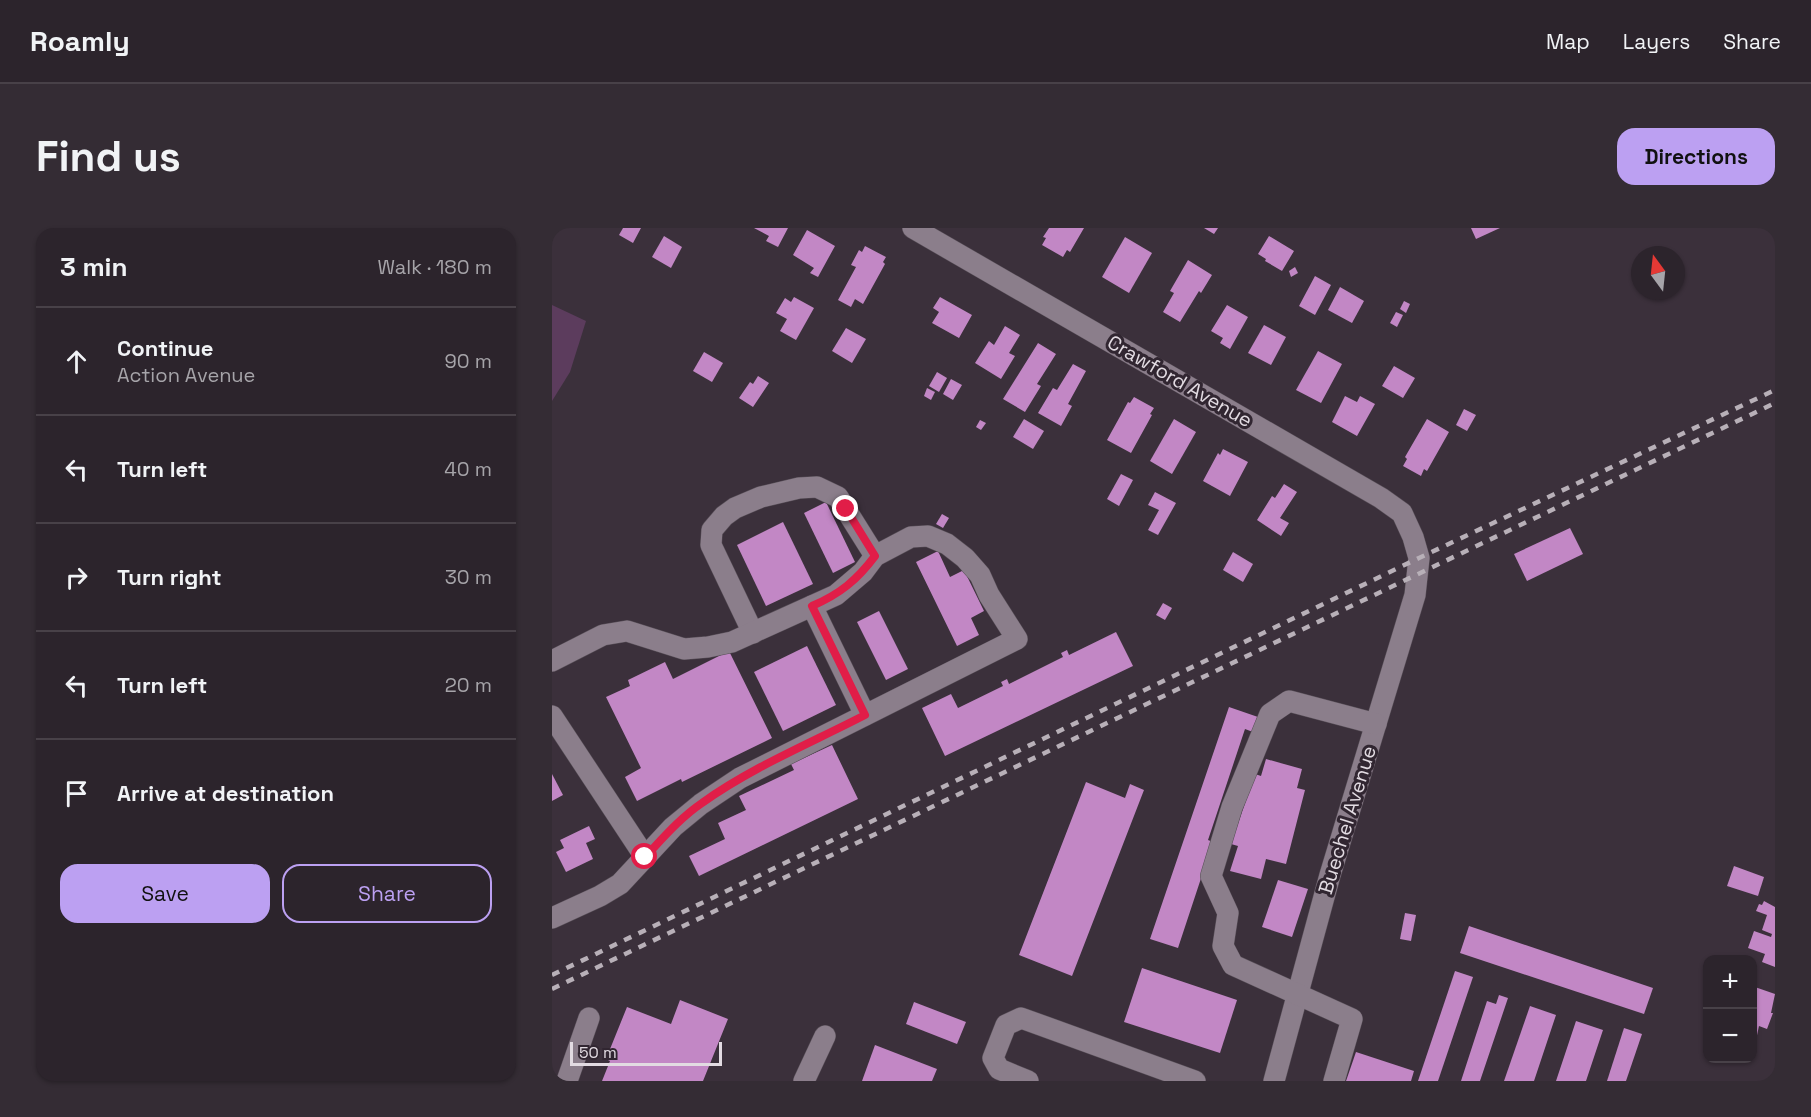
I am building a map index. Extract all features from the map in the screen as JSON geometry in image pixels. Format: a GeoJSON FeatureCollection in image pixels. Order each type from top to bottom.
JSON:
{"type":"FeatureCollection","features":[{"type":"Feature","properties":{"kind":"street","name":"Crawford Avenue"},"geometry":{"type":"LineString","coordinates":[[913,228],[1382,498],[1402,513],[1413,537],[1419,558]]}},
{"type":"Feature","properties":{"kind":"street"},"geometry":{"type":"LineString","coordinates":[[753,633],[711,545],[712,530],[724,516],[735,508],[761,497],[799,488],[817,487],[838,497],[875,556]]}},
{"type":"Feature","properties":{"kind":"street"},"geometry":{"type":"LineString","coordinates":[[552,661],[603,635],[627,631],[684,649],[732,642],[837,595],[863,572],[875,556],[911,537],[928,536],[947,544],[965,558],[980,575],[989,595],[1017,639],[740,778],[700,804],[673,827],[620,884],[552,918]]}},
{"type":"Feature","properties":{"kind":"street","name":"Buechel Avenue"},"geometry":{"type":"LineString","coordinates":[[1274,1081],[1330,875],[1415,595],[1419,558]]}},
{"type":"Feature","properties":{"kind":"street"},"geometry":{"type":"LineString","coordinates":[[812,606],[865,715]]}},
{"type":"Feature","properties":{"kind":"street"},"geometry":{"type":"LineString","coordinates":[[1334,1081],[1353,1019],[1233,965],[1223,946],[1228,913],[1211,876],[1232,807],[1270,714],[1288,701],[1376,724]]}},
{"type":"Feature","properties":{"kind":"street"},"geometry":{"type":"LineString","coordinates":[[552,716],[645,857]]}},
{"type":"Feature","properties":{"kind":"street"},"geometry":{"type":"LineString","coordinates":[[567,1081],[589,1018]]}},
{"type":"Feature","properties":{"kind":"street"},"geometry":{"type":"LineString","coordinates":[[1028,1081],[999,1069],[993,1058],[1006,1025],[1021,1018],[1167,1076],[1195,1081]]}},
{"type":"Feature","properties":{"kind":"street"},"geometry":{"type":"LineString","coordinates":[[804,1081],[825,1036]]}},
{"type":"Feature","properties":{"kind":"shaded area"},"geometry":{"type":"Polygon","coordinates":[[[552,305],[586,321],[570,372],[552,401],[552,305]]]}},
{"type":"Feature","properties":{"kind":"building"},"geometry":{"type":"Polygon","coordinates":[[[623,228],[641,228],[633,243],[619,235],[623,228]]]}},
{"type":"Feature","properties":{"kind":"building"},"geometry":{"type":"Polygon","coordinates":[[[754,228],[788,228],[778,247],[766,241],[769,236],[754,228]]]}},
{"type":"Feature","properties":{"kind":"building"},"geometry":{"type":"Polygon","coordinates":[[[1049,228],[1084,228],[1070,252],[1067,250],[1063,257],[1042,245],[1046,238],[1043,237],[1049,228]]]}},
{"type":"Feature","properties":{"kind":"building"},"geometry":{"type":"Polygon","coordinates":[[[1204,228],[1218,228],[1214,234],[1204,228]]]}},
{"type":"Feature","properties":{"kind":"building"},"geometry":{"type":"Polygon","coordinates":[[[1471,228],[1500,228],[1476,239],[1471,228]]]}},
{"type":"Feature","properties":{"kind":"building"},"geometry":{"type":"Polygon","coordinates":[[[807,230],[835,246],[818,277],[810,273],[814,268],[793,255],[807,230]]]}},
{"type":"Feature","properties":{"kind":"building"},"geometry":{"type":"Polygon","coordinates":[[[664,236],[682,247],[671,268],[652,257],[664,236]]]}},
{"type":"Feature","properties":{"kind":"building"},"geometry":{"type":"Polygon","coordinates":[[[1269,236],[1294,251],[1282,271],[1258,254],[1269,236]]]}},
{"type":"Feature","properties":{"kind":"building"},"geometry":{"type":"Polygon","coordinates":[[[1125,237],[1152,253],[1129,293],[1102,277],[1125,237]]]}},
{"type":"Feature","properties":{"kind":"building"},"geometry":{"type":"Polygon","coordinates":[[[865,246],[886,257],[883,262],[885,264],[863,304],[855,299],[851,307],[838,300],[856,267],[851,265],[859,250],[862,252],[865,246]]]}},
{"type":"Feature","properties":{"kind":"building"},"geometry":{"type":"Polygon","coordinates":[[[1188,260],[1212,275],[1180,322],[1163,312],[1174,293],[1170,291],[1188,260]]]}},
{"type":"Feature","properties":{"kind":"building"},"geometry":{"type":"Polygon","coordinates":[[[1295,267],[1298,273],[1291,277],[1289,271],[1295,267]]]}},
{"type":"Feature","properties":{"kind":"building"},"geometry":{"type":"Polygon","coordinates":[[[1315,276],[1331,285],[1315,315],[1299,306],[1315,276]]]}},
{"type":"Feature","properties":{"kind":"building"},"geometry":{"type":"Polygon","coordinates":[[[1340,287],[1364,301],[1352,323],[1328,310],[1340,287]]]}},
{"type":"Feature","properties":{"kind":"building"},"geometry":{"type":"Polygon","coordinates":[[[794,297],[814,308],[796,340],[780,331],[787,319],[776,313],[785,298],[791,302],[794,297]]]}},
{"type":"Feature","properties":{"kind":"building"},"geometry":{"type":"Polygon","coordinates":[[[940,297],[972,315],[959,338],[932,323],[939,312],[933,308],[940,297]]]}},
{"type":"Feature","properties":{"kind":"building"},"geometry":{"type":"Polygon","coordinates":[[[1404,301],[1410,304],[1406,313],[1400,309],[1404,301]]]}},
{"type":"Feature","properties":{"kind":"building"},"geometry":{"type":"Polygon","coordinates":[[[1227,305],[1248,317],[1230,349],[1220,343],[1223,338],[1211,331],[1227,305]]]}},
{"type":"Feature","properties":{"kind":"building"},"geometry":{"type":"Polygon","coordinates":[[[1396,312],[1403,315],[1397,327],[1390,323],[1396,312]]]}},
{"type":"Feature","properties":{"kind":"building"},"geometry":{"type":"Polygon","coordinates":[[[1264,325],[1286,337],[1271,365],[1248,353],[1264,325]]]}},
{"type":"Feature","properties":{"kind":"building"},"geometry":{"type":"Polygon","coordinates":[[[1005,326],[1020,335],[1009,353],[1015,356],[1001,379],[975,363],[989,341],[994,345],[1005,326]]]}},
{"type":"Feature","properties":{"kind":"building"},"geometry":{"type":"Polygon","coordinates":[[[846,328],[866,339],[852,363],[832,351],[846,328]]]}},
{"type":"Feature","properties":{"kind":"building"},"geometry":{"type":"Polygon","coordinates":[[[1038,343],[1056,354],[1037,384],[1041,386],[1025,412],[1003,399],[1038,343]]]}},
{"type":"Feature","properties":{"kind":"building"},"geometry":{"type":"Polygon","coordinates":[[[1318,351],[1342,364],[1321,403],[1296,390],[1318,351]]]}},
{"type":"Feature","properties":{"kind":"building"},"geometry":{"type":"Polygon","coordinates":[[[704,352],[723,363],[712,382],[693,371],[704,352]]]}},
{"type":"Feature","properties":{"kind":"building"},"geometry":{"type":"Polygon","coordinates":[[[1073,364],[1086,371],[1068,404],[1072,406],[1061,426],[1038,413],[1053,388],[1057,390],[1073,364]]]}},
{"type":"Feature","properties":{"kind":"building"},"geometry":{"type":"Polygon","coordinates":[[[1394,366],[1415,378],[1403,398],[1382,386],[1394,366]]]}},
{"type":"Feature","properties":{"kind":"building"},"geometry":{"type":"Polygon","coordinates":[[[937,372],[947,378],[939,392],[929,386],[937,372]]]}},
{"type":"Feature","properties":{"kind":"building"},"geometry":{"type":"Polygon","coordinates":[[[758,376],[769,383],[753,407],[739,398],[750,382],[753,384],[758,376]]]}},
{"type":"Feature","properties":{"kind":"building"},"geometry":{"type":"Polygon","coordinates":[[[951,379],[962,385],[953,400],[943,394],[951,379]]]}},
{"type":"Feature","properties":{"kind":"building"},"geometry":{"type":"Polygon","coordinates":[[[927,388],[935,392],[931,400],[924,396],[927,388]]]}},
{"type":"Feature","properties":{"kind":"building"},"geometry":{"type":"Polygon","coordinates":[[[1345,396],[1357,402],[1360,396],[1375,404],[1357,436],[1332,422],[1345,396]]]}},
{"type":"Feature","properties":{"kind":"building"},"geometry":{"type":"Polygon","coordinates":[[[1134,397],[1154,408],[1131,453],[1107,440],[1128,402],[1130,403],[1134,397]]]}},
{"type":"Feature","properties":{"kind":"building"},"geometry":{"type":"Polygon","coordinates":[[[1464,409],[1476,415],[1467,431],[1456,425],[1464,409]]]}},
{"type":"Feature","properties":{"kind":"building"},"geometry":{"type":"Polygon","coordinates":[[[1024,419],[1044,431],[1033,449],[1013,437],[1024,419]]]}},
{"type":"Feature","properties":{"kind":"building"},"geometry":{"type":"Polygon","coordinates":[[[1174,419],[1196,432],[1172,474],[1150,461],[1174,419]]]}},
{"type":"Feature","properties":{"kind":"building"},"geometry":{"type":"Polygon","coordinates":[[[1427,419],[1449,432],[1427,471],[1424,469],[1421,476],[1403,466],[1407,459],[1405,457],[1427,419]]]}},
{"type":"Feature","properties":{"kind":"building"},"geometry":{"type":"Polygon","coordinates":[[[980,420],[986,423],[981,430],[976,427],[980,420]]]}},
{"type":"Feature","properties":{"kind":"building"},"geometry":{"type":"Polygon","coordinates":[[[1223,449],[1248,462],[1230,496],[1203,481],[1218,453],[1220,455],[1223,449]]]}},
{"type":"Feature","properties":{"kind":"building"},"geometry":{"type":"Polygon","coordinates":[[[1121,474],[1133,480],[1119,506],[1107,499],[1121,474]]]}},
{"type":"Feature","properties":{"kind":"building"},"geometry":{"type":"Polygon","coordinates":[[[1284,484],[1297,492],[1280,518],[1289,523],[1281,536],[1257,520],[1272,496],[1275,498],[1284,484]]]}},
{"type":"Feature","properties":{"kind":"building"},"geometry":{"type":"Polygon","coordinates":[[[1155,492],[1176,503],[1158,535],[1148,530],[1159,510],[1148,505],[1155,492]]]}},
{"type":"Feature","properties":{"kind":"building"},"geometry":{"type":"Polygon","coordinates":[[[826,502],[855,562],[833,573],[804,513],[826,502]]]}},
{"type":"Feature","properties":{"kind":"building"},"geometry":{"type":"Polygon","coordinates":[[[942,514],[949,518],[943,528],[936,524],[942,514]]]}},
{"type":"Feature","properties":{"kind":"building"},"geometry":{"type":"Polygon","coordinates":[[[783,522],[813,584],[766,606],[737,545],[783,522]]]}},
{"type":"Feature","properties":{"kind":"building"},"geometry":{"type":"Polygon","coordinates":[[[1570,528],[1583,554],[1527,581],[1514,554],[1570,528]]]}},
{"type":"Feature","properties":{"kind":"building"},"geometry":{"type":"Polygon","coordinates":[[[938,551],[950,577],[964,570],[984,611],[971,618],[979,635],[957,646],[916,562],[938,551]]]}},
{"type":"Feature","properties":{"kind":"building"},"geometry":{"type":"Polygon","coordinates":[[[1233,552],[1253,564],[1243,582],[1223,570],[1233,552]]]}},
{"type":"Feature","properties":{"kind":"building"},"geometry":{"type":"Polygon","coordinates":[[[1163,603],[1172,608],[1165,620],[1156,615],[1163,603]]]}},
{"type":"Feature","properties":{"kind":"building"},"geometry":{"type":"Polygon","coordinates":[[[879,611],[908,669],[886,680],[857,622],[879,611]]]}},
{"type":"Feature","properties":{"kind":"building"},"geometry":{"type":"Polygon","coordinates":[[[1116,632],[1133,666],[945,756],[922,708],[951,694],[958,708],[1003,686],[1001,682],[1007,679],[1009,684],[1063,657],[1061,653],[1067,650],[1069,655],[1116,632]]]}},
{"type":"Feature","properties":{"kind":"building"},"geometry":{"type":"Polygon","coordinates":[[[807,646],[836,705],[783,731],[754,672],[807,646]]]}},
{"type":"Feature","properties":{"kind":"building"},"geometry":{"type":"Polygon","coordinates":[[[729,651],[772,738],[682,782],[681,779],[637,801],[625,777],[641,768],[606,697],[630,686],[628,680],[665,662],[673,679],[729,651]]]}},
{"type":"Feature","properties":{"kind":"building"},"geometry":{"type":"Polygon","coordinates":[[[1229,707],[1258,717],[1253,732],[1245,729],[1208,840],[1213,842],[1178,948],[1150,939],[1229,707]]]}},
{"type":"Feature","properties":{"kind":"building"},"geometry":{"type":"Polygon","coordinates":[[[832,745],[858,799],[699,876],[689,856],[725,839],[718,823],[746,810],[739,796],[794,770],[791,764],[832,745]]]}},
{"type":"Feature","properties":{"kind":"building"},"geometry":{"type":"Polygon","coordinates":[[[1266,759],[1302,769],[1297,788],[1305,790],[1286,864],[1266,859],[1261,879],[1230,871],[1238,846],[1231,844],[1255,774],[1261,776],[1266,759]]]}},
{"type":"Feature","properties":{"kind":"building"},"geometry":{"type":"Polygon","coordinates":[[[552,774],[563,795],[552,801],[552,774]]]}},
{"type":"Feature","properties":{"kind":"building"},"geometry":{"type":"Polygon","coordinates":[[[1086,782],[1125,798],[1130,784],[1144,790],[1072,976],[1019,955],[1086,782]]]}},
{"type":"Feature","properties":{"kind":"building"},"geometry":{"type":"Polygon","coordinates":[[[589,826],[595,839],[586,843],[593,859],[566,872],[556,852],[564,848],[560,840],[589,826]]]}},
{"type":"Feature","properties":{"kind":"building"},"geometry":{"type":"Polygon","coordinates":[[[1734,866],[1764,877],[1758,896],[1727,886],[1734,866]]]}},
{"type":"Feature","properties":{"kind":"building"},"geometry":{"type":"Polygon","coordinates":[[[1278,880],[1308,889],[1292,937],[1262,927],[1278,880]]]}},
{"type":"Feature","properties":{"kind":"building"},"geometry":{"type":"Polygon","coordinates":[[[1764,901],[1775,907],[1775,967],[1762,962],[1765,954],[1748,948],[1754,931],[1771,937],[1772,934],[1762,930],[1767,915],[1756,911],[1759,904],[1762,905],[1764,901]]]}},
{"type":"Feature","properties":{"kind":"building"},"geometry":{"type":"Polygon","coordinates":[[[1405,913],[1416,915],[1411,941],[1400,939],[1405,913]]]}},
{"type":"Feature","properties":{"kind":"building"},"geometry":{"type":"Polygon","coordinates":[[[1469,926],[1653,988],[1644,1014],[1460,953],[1469,926]]]}},
{"type":"Feature","properties":{"kind":"building"},"geometry":{"type":"Polygon","coordinates":[[[1142,968],[1237,1000],[1220,1053],[1124,1022],[1142,968]]]}},
{"type":"Feature","properties":{"kind":"building"},"geometry":{"type":"Polygon","coordinates":[[[1455,971],[1473,977],[1438,1081],[1418,1081],[1455,971]]]}},
{"type":"Feature","properties":{"kind":"building"},"geometry":{"type":"Polygon","coordinates":[[[1757,988],[1775,994],[1771,1013],[1773,1013],[1767,1029],[1759,1026],[1757,1035],[1757,988]]]}},
{"type":"Feature","properties":{"kind":"building"},"geometry":{"type":"Polygon","coordinates":[[[1499,995],[1508,998],[1480,1081],[1461,1081],[1487,1001],[1496,1004],[1499,995]]]}},
{"type":"Feature","properties":{"kind":"building"},"geometry":{"type":"Polygon","coordinates":[[[680,1000],[728,1019],[703,1081],[602,1081],[610,1061],[606,1059],[627,1007],[671,1024],[680,1000]]]}},
{"type":"Feature","properties":{"kind":"building"},"geometry":{"type":"Polygon","coordinates":[[[914,1002],[966,1022],[957,1044],[906,1024],[914,1002]]]}},
{"type":"Feature","properties":{"kind":"building"},"geometry":{"type":"Polygon","coordinates":[[[1530,1006],[1556,1015],[1534,1081],[1504,1081],[1530,1006]]]}},
{"type":"Feature","properties":{"kind":"building"},"geometry":{"type":"Polygon","coordinates":[[[1576,1021],[1603,1030],[1586,1081],[1556,1081],[1576,1021]]]}},
{"type":"Feature","properties":{"kind":"building"},"geometry":{"type":"Polygon","coordinates":[[[1624,1028],[1642,1034],[1626,1081],[1607,1081],[1624,1028]]]}},
{"type":"Feature","properties":{"kind":"building"},"geometry":{"type":"Polygon","coordinates":[[[875,1045],[937,1069],[932,1081],[862,1081],[875,1045]]]}},
{"type":"Feature","properties":{"kind":"building"},"geometry":{"type":"Polygon","coordinates":[[[1356,1052],[1414,1071],[1411,1081],[1346,1081],[1356,1052]]]}},
{"type":"Feature","properties":{"kind":"railway"},"geometry":{"type":"LineString","coordinates":[[552,975],[1419,558],[1775,390]]}},
{"type":"Feature","properties":{"kind":"railway"},"geometry":{"type":"LineString","coordinates":[[552,989],[1775,403]]}},
{"type":"Feature","properties":{"kind":"route"},"geometry":{"type":"LineString","coordinates":[[645,857],[673,827],[700,804],[740,778],[865,715],[812,606],[837,595],[863,572],[875,556],[846,509]]}}]}
